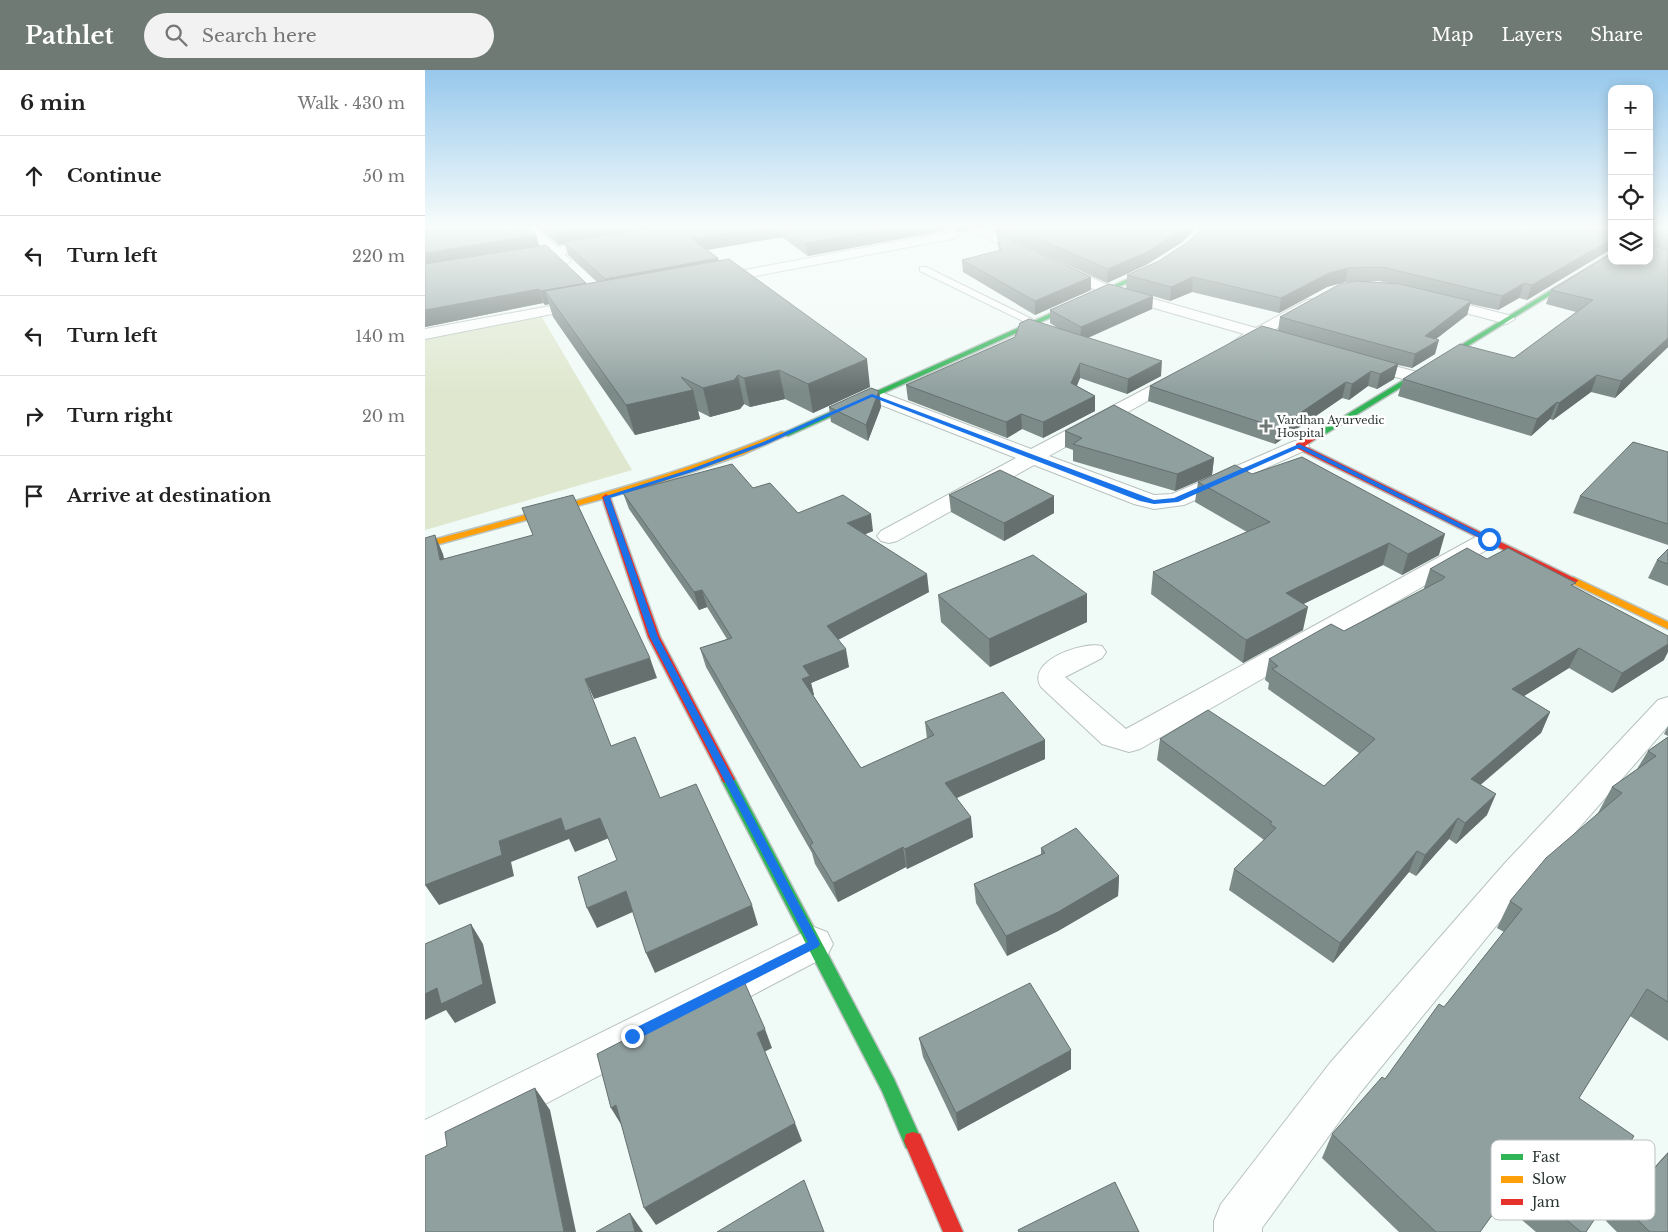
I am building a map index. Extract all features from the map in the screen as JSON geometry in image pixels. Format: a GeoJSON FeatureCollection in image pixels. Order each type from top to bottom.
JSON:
{"type":"FeatureCollection","features":[{"type":"Feature","properties":{"kind":"street"},"geometry":{"type":"LineString","coordinates":[[1090,282],[1107,290],[1286,341]]}},
{"type":"Feature","properties":{"kind":"street"},"geometry":{"type":"LineString","coordinates":[[425,545],[543,512],[606,497],[693,470],[765,443],[1124,282]]}},
{"type":"Feature","properties":{"kind":"street"},"geometry":{"type":"LineString","coordinates":[[872,395],[1142,500],[1166,502],[1176,500],[1299,446],[1415,377],[1567,282]]}},
{"type":"Feature","properties":{"kind":"street"},"geometry":{"type":"LineString","coordinates":[[425,334],[598,294]]}},
{"type":"Feature","properties":{"kind":"street"},"geometry":{"type":"LineString","coordinates":[[1223,352],[1327,295]]}},
{"type":"Feature","properties":{"kind":"street"},"geometry":{"type":"LineString","coordinates":[[1415,296],[1507,319]]}},
{"type":"Feature","properties":{"kind":"street"},"geometry":{"type":"LineString","coordinates":[[1342,356],[1415,377]]}},
{"type":"Feature","properties":{"kind":"street"},"geometry":{"type":"LineString","coordinates":[[889,536],[1030,456],[1197,366]]}},
{"type":"Feature","properties":{"kind":"street"},"geometry":{"type":"LineString","coordinates":[[1299,446],[1668,626]]}},
{"type":"Feature","properties":{"kind":"street"},"geometry":{"type":"LineString","coordinates":[[606,497],[654,637],[888,1085],[953,1232]]}},
{"type":"Feature","properties":{"kind":"street"},"geometry":{"type":"LineString","coordinates":[[1092,652],[1055,669],[1051,674],[1051,680],[1113,736],[1129,741],[1489,539]]}},
{"type":"Feature","properties":{"kind":"street"},"geometry":{"type":"LineString","coordinates":[[1238,1232],[1238,1220],[1345,1078],[1518,873],[1668,707]]}},
{"type":"Feature","properties":{"kind":"street"},"geometry":{"type":"LineString","coordinates":[[425,1144],[814,944]]}},
{"type":"Feature","properties":{"kind":"lane"},"geometry":{"type":"LineString","coordinates":[[950,282],[1035,323]]}},
{"type":"Feature","properties":{"kind":"green space"},"geometry":{"type":"Polygon","coordinates":[[[540,314],[632,470],[425,530],[425,333],[540,314]]]}},
{"type":"Feature","properties":{"kind":"building"},"geometry":{"type":"Polygon","coordinates":[[[425,282],[586,283],[540,291],[539,289],[425,310],[425,282]]]}},
{"type":"Feature","properties":{"kind":"building"},"geometry":{"type":"Polygon","coordinates":[[[595,282],[761,282],[867,359],[808,384],[779,370],[744,378],[738,375],[734,380],[703,388],[681,377],[693,390],[626,405],[545,291],[595,282]]]}},
{"type":"Feature","properties":{"kind":"building"},"geometry":{"type":"Polygon","coordinates":[[[1002,282],[1079,282],[1035,301],[1002,282]]]}},
{"type":"Feature","properties":{"kind":"building"},"geometry":{"type":"Polygon","coordinates":[[[1153,282],[1182,282],[1171,287],[1153,282]]]}},
{"type":"Feature","properties":{"kind":"building"},"geometry":{"type":"Polygon","coordinates":[[[1215,282],[1311,282],[1281,298],[1215,282]]]}},
{"type":"Feature","properties":{"kind":"building"},"geometry":{"type":"Polygon","coordinates":[[[1375,282],[1400,284],[1471,301],[1425,336],[1439,340],[1415,354],[1280,317],[1340,284],[1375,282]]]}},
{"type":"Feature","properties":{"kind":"building"},"geometry":{"type":"Polygon","coordinates":[[[1445,282],[1537,282],[1532,285],[1524,283],[1502,296],[1445,282]]]}},
{"type":"Feature","properties":{"kind":"building"},"geometry":{"type":"Polygon","coordinates":[[[1564,282],[1668,282],[1668,338],[1621,381],[1597,375],[1559,403],[1557,402],[1537,419],[1403,379],[1460,344],[1514,358],[1593,300],[1551,290],[1564,282]]]}},
{"type":"Feature","properties":{"kind":"building"},"geometry":{"type":"Polygon","coordinates":[[[1109,284],[1153,296],[1081,327],[1050,310],[1109,284]]]}},
{"type":"Feature","properties":{"kind":"building"},"geometry":{"type":"Polygon","coordinates":[[[1029,319],[1162,361],[1128,379],[1080,363],[1071,383],[1095,396],[1043,422],[1021,414],[1006,422],[906,385],[1015,337],[1020,323],[1029,319]]]}},
{"type":"Feature","properties":{"kind":"building"},"geometry":{"type":"Polygon","coordinates":[[[1262,326],[1398,364],[1380,374],[1371,371],[1352,384],[1346,382],[1278,428],[1150,386],[1262,326]]]}},
{"type":"Feature","properties":{"kind":"building"},"geometry":{"type":"Polygon","coordinates":[[[871,388],[879,391],[866,425],[829,407],[871,388]]]}},
{"type":"Feature","properties":{"kind":"building"},"geometry":{"type":"Polygon","coordinates":[[[1114,405],[1214,458],[1177,474],[1073,444],[1082,438],[1065,431],[1114,405]]]}},
{"type":"Feature","properties":{"kind":"building"},"geometry":{"type":"Polygon","coordinates":[[[1633,442],[1668,452],[1668,524],[1580,496],[1633,442]]]}},
{"type":"Feature","properties":{"kind":"building"},"geometry":{"type":"Polygon","coordinates":[[[1302,457],[1445,534],[1408,554],[1389,543],[1286,593],[1308,607],[1246,640],[1153,572],[1270,522],[1198,482],[1235,465],[1252,474],[1302,457]]]}},
{"type":"Feature","properties":{"kind":"building"},"geometry":{"type":"Polygon","coordinates":[[[732,464],[753,488],[770,483],[798,513],[843,495],[871,514],[847,523],[927,574],[827,626],[846,649],[803,666],[810,676],[802,679],[861,768],[934,735],[925,722],[1003,692],[1045,740],[945,783],[971,817],[905,849],[903,847],[833,883],[810,845],[813,843],[700,648],[732,638],[702,590],[694,592],[623,493],[732,464]]]}},
{"type":"Feature","properties":{"kind":"building"},"geometry":{"type":"Polygon","coordinates":[[[1000,470],[1054,496],[1004,523],[949,495],[1000,470]]]}},
{"type":"Feature","properties":{"kind":"building"},"geometry":{"type":"Polygon","coordinates":[[[573,495],[650,658],[585,679],[611,746],[635,737],[660,798],[696,784],[752,905],[646,953],[626,891],[587,908],[578,877],[617,860],[600,818],[565,831],[561,818],[499,841],[502,855],[425,885],[425,538],[435,535],[440,560],[533,535],[522,508],[573,495]]]}},
{"type":"Feature","properties":{"kind":"building"},"geometry":{"type":"Polygon","coordinates":[[[1467,548],[1487,559],[1508,548],[1576,583],[1571,585],[1668,636],[1668,644],[1622,673],[1579,648],[1512,689],[1550,712],[1471,779],[1496,794],[1465,823],[1458,818],[1425,855],[1417,851],[1340,943],[1234,869],[1276,828],[1270,824],[1272,822],[1160,739],[1208,710],[1324,786],[1375,739],[1272,669],[1278,666],[1269,659],[1331,624],[1344,631],[1443,579],[1445,577],[1430,569],[1467,548]]]}},
{"type":"Feature","properties":{"kind":"building"},"geometry":{"type":"Polygon","coordinates":[[[1668,549],[1668,564],[1657,560],[1668,549]]]}},
{"type":"Feature","properties":{"kind":"building"},"geometry":{"type":"Polygon","coordinates":[[[1033,555],[1087,594],[989,639],[938,595],[1033,555]]]}},
{"type":"Feature","properties":{"kind":"building"},"geometry":{"type":"Polygon","coordinates":[[[1668,737],[1668,1002],[1647,989],[1579,1098],[1634,1136],[1631,1140],[1491,1140],[1491,1217],[1480,1232],[1436,1232],[1332,1134],[1382,1077],[1385,1079],[1439,1004],[1444,1007],[1522,909],[1510,901],[1546,858],[1622,793],[1612,787],[1656,756],[1648,751],[1668,737]]]}},
{"type":"Feature","properties":{"kind":"building"},"geometry":{"type":"Polygon","coordinates":[[[1076,828],[1119,876],[1058,912],[1006,936],[974,884],[1045,853],[1041,848],[1076,828]]]}},
{"type":"Feature","properties":{"kind":"building"},"geometry":{"type":"Polygon","coordinates":[[[471,924],[483,984],[441,1004],[437,988],[425,994],[425,944],[471,924]]]}},
{"type":"Feature","properties":{"kind":"building"},"geometry":{"type":"Polygon","coordinates":[[[743,979],[765,1029],[757,1033],[795,1123],[644,1208],[616,1105],[611,1108],[597,1054],[743,979]]]}},
{"type":"Feature","properties":{"kind":"building"},"geometry":{"type":"Polygon","coordinates":[[[1030,983],[1071,1050],[956,1113],[919,1038],[1030,983]]]}},
{"type":"Feature","properties":{"kind":"building"},"geometry":{"type":"Polygon","coordinates":[[[535,1088],[564,1232],[425,1232],[425,1156],[447,1146],[445,1132],[535,1088]]]}},
{"type":"Feature","properties":{"kind":"building"},"geometry":{"type":"Polygon","coordinates":[[[1668,1153],[1668,1232],[1650,1232],[1638,1220],[1655,1220],[1655,1167],[1668,1153]]]}},
{"type":"Feature","properties":{"kind":"building"},"geometry":{"type":"Polygon","coordinates":[[[804,1180],[824,1232],[717,1232],[804,1180]]]}},
{"type":"Feature","properties":{"kind":"building"},"geometry":{"type":"Polygon","coordinates":[[[1115,1182],[1139,1232],[1019,1232],[1018,1230],[1115,1182]]]}},
{"type":"Feature","properties":{"kind":"building"},"geometry":{"type":"Polygon","coordinates":[[[630,1213],[635,1232],[596,1232],[630,1213]]]}},
{"type":"Feature","properties":{"kind":"building"},"geometry":{"type":"Polygon","coordinates":[[[1567,1220],[1594,1220],[1586,1232],[1581,1232],[1567,1220]]]}},
{"type":"Feature","properties":{"kind":"traffic: fast"},"geometry":{"type":"LineString","coordinates":[[785,434],[1125,282]]}},
{"type":"Feature","properties":{"kind":"traffic: fast"},"geometry":{"type":"LineString","coordinates":[[1319,434],[1567,282]]}},
{"type":"Feature","properties":{"kind":"traffic: fast"},"geometry":{"type":"LineString","coordinates":[[728,779],[888,1085],[913,1141]]}},
{"type":"Feature","properties":{"kind":"traffic: slow"},"geometry":{"type":"LineString","coordinates":[[425,545],[652,483],[741,452],[785,434]]}},
{"type":"Feature","properties":{"kind":"traffic: slow"},"geometry":{"type":"LineString","coordinates":[[1573,580],[1668,626]]}},
{"type":"Feature","properties":{"kind":"traffic: jam"},"geometry":{"type":"LineString","coordinates":[[1319,434],[1299,446],[1573,580]]}},
{"type":"Feature","properties":{"kind":"traffic: jam"},"geometry":{"type":"LineString","coordinates":[[606,497],[654,637],[728,779]]}},
{"type":"Feature","properties":{"kind":"traffic: jam"},"geometry":{"type":"LineString","coordinates":[[913,1141],[953,1232]]}},
{"type":"Feature","properties":{"kind":"place","name":"Vardhan Ayurvedic Hospital"},"geometry":{"type":"Point","coordinates":[1266,426]}},
{"type":"Feature","properties":{"kind":"route"},"geometry":{"type":"LineString","coordinates":[[632,1036],[814,944],[654,637],[606,497],[693,470],[765,443],[872,395],[1142,500],[1154,502],[1176,500],[1299,446],[1489,539]]}}]}
